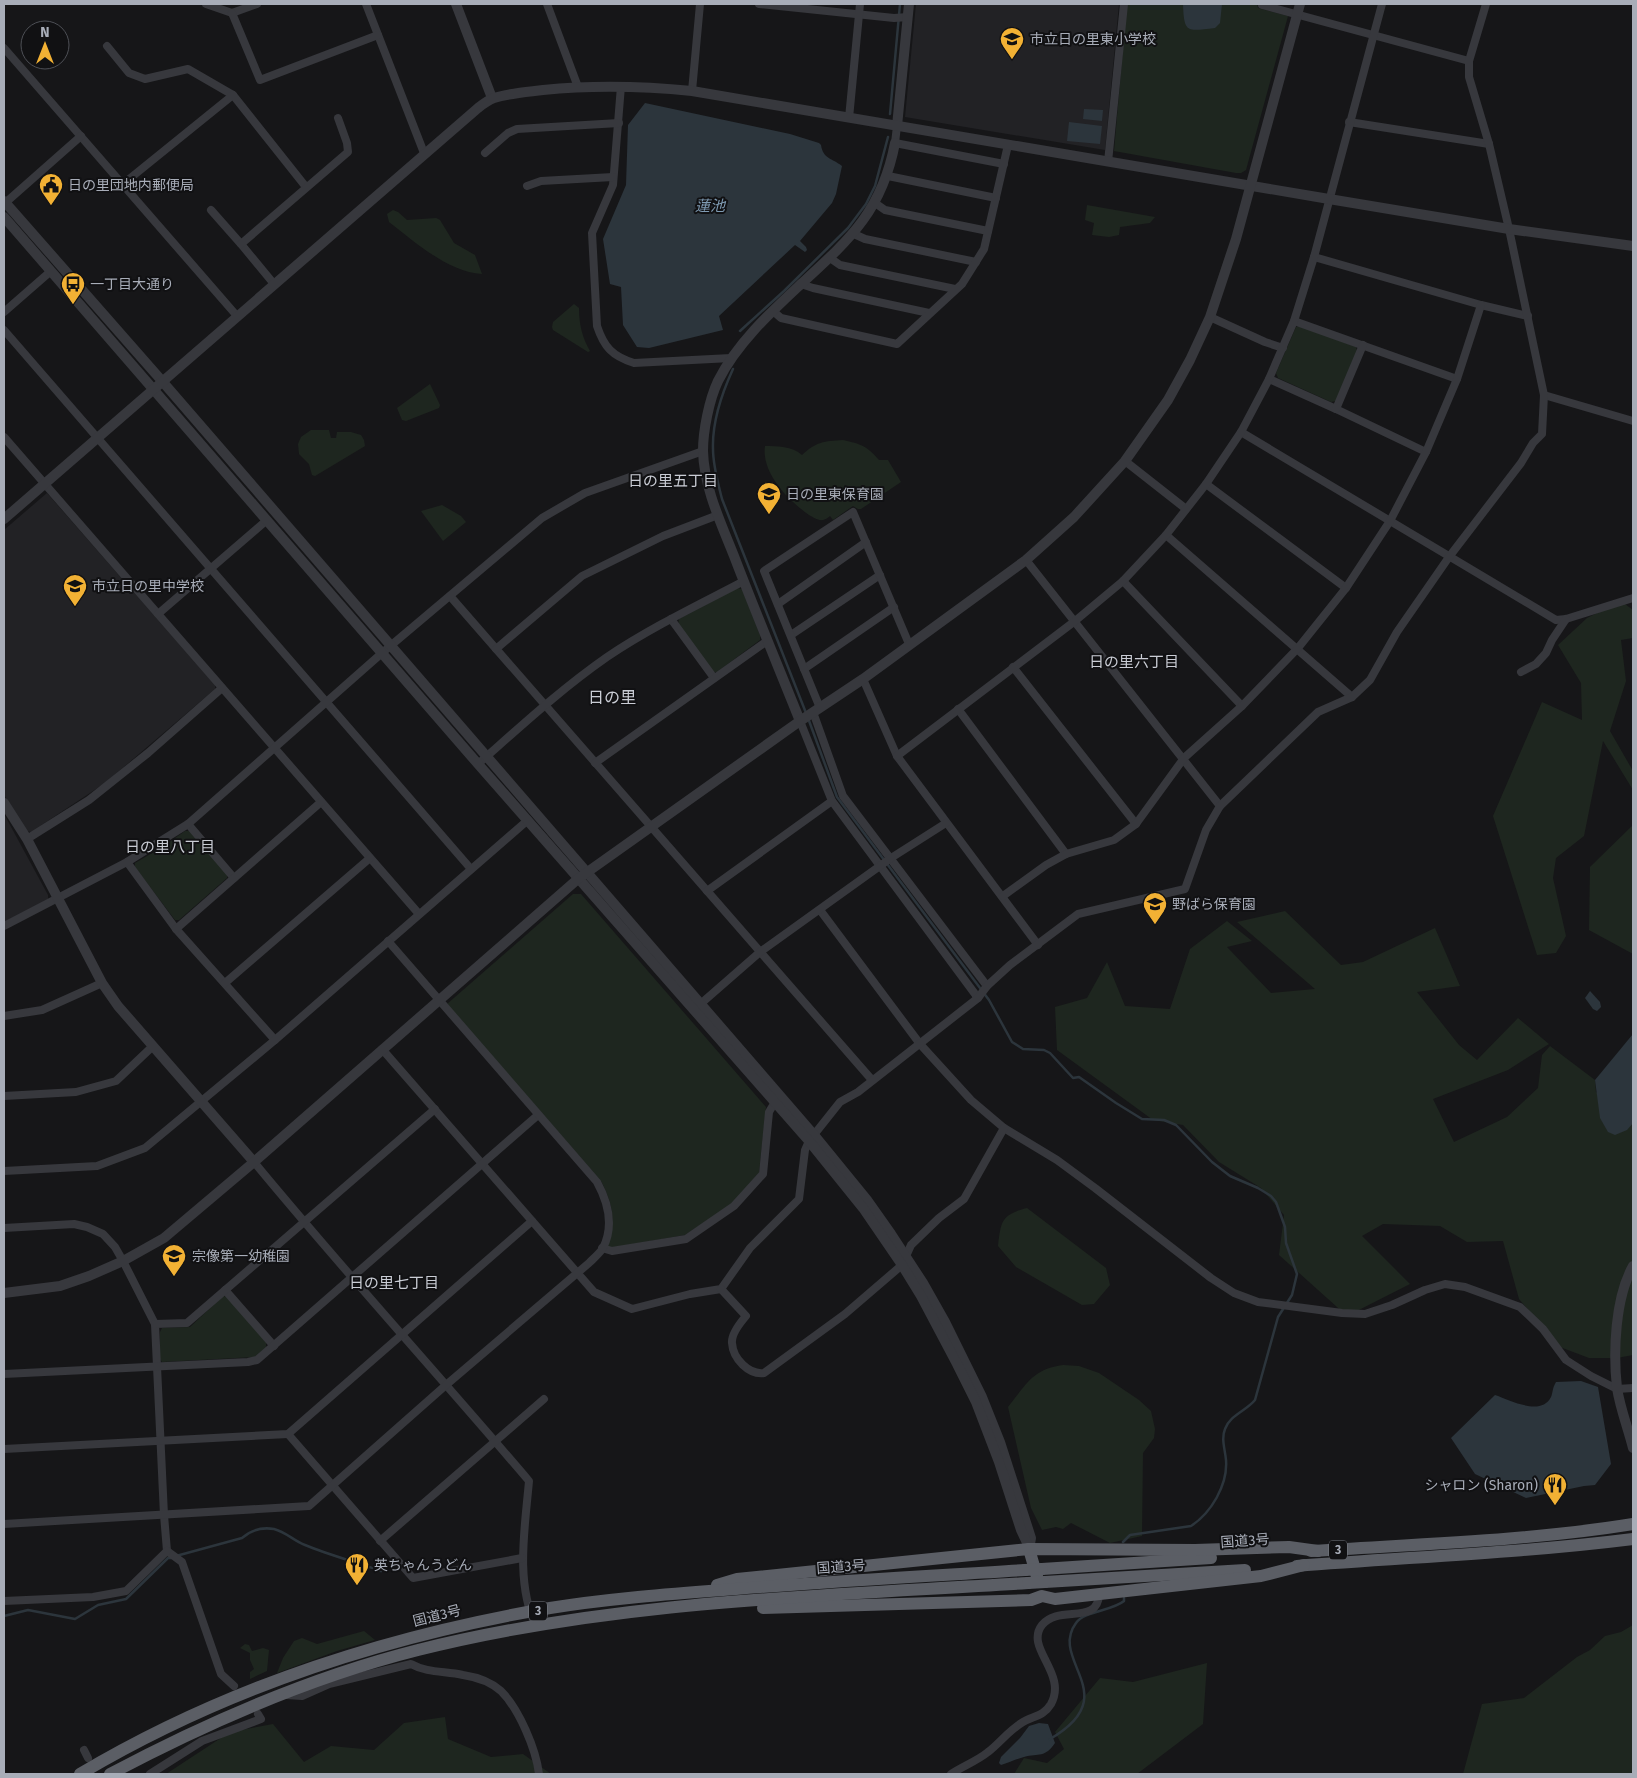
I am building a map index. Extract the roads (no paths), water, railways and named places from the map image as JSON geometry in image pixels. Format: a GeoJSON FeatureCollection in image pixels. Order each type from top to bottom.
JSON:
{"type":"FeatureCollection","features":[{"type":"Feature","properties":{"kind":"highway","name":"国道3号"},"geometry":{"type":"LineString","coordinates":[[110,1774],[198,1730],[282,1694],[416,1650],[472,1637],[689,1599],[1025,1570],[1460,1542],[1594,1530],[1633,1524]]}},
{"type":"Feature","properties":{"kind":"highway","name":"国道3号"},"geometry":{"type":"LineString","coordinates":[[80,1774],[184,1720],[275,1682],[366,1650],[470,1623],[529,1612],[645,1595],[689,1599],[1028,1583],[1385,1561],[1593,1545],[1633,1539]]}},
{"type":"Feature","properties":{"kind":"highway"},"geometry":{"type":"LineString","coordinates":[[689,1599],[737,1579],[1030,1549],[1195,1550],[1289,1547],[1318,1551]]}},
{"type":"Feature","properties":{"kind":"highway"},"geometry":{"type":"LineString","coordinates":[[1030,1549],[1042,1596]]}},
{"type":"Feature","properties":{"kind":"highway"},"geometry":{"type":"LineString","coordinates":[[689,1599],[767,1608],[1031,1600],[1042,1596],[1055,1599],[1261,1576],[1304,1565]]}},
{"type":"Feature","properties":{"kind":"street"},"geometry":{"type":"LineString","coordinates":[[206,4],[232,13],[257,4]]}},
{"type":"Feature","properties":{"kind":"street"},"geometry":{"type":"LineString","coordinates":[[366,4],[424,153]]}},
{"type":"Feature","properties":{"kind":"street"},"geometry":{"type":"LineString","coordinates":[[456,4],[492,98]]}},
{"type":"Feature","properties":{"kind":"street"},"geometry":{"type":"LineString","coordinates":[[547,4],[578,87]]}},
{"type":"Feature","properties":{"kind":"street"},"geometry":{"type":"LineString","coordinates":[[692,91],[700,4]]}},
{"type":"Feature","properties":{"kind":"street"},"geometry":{"type":"LineString","coordinates":[[759,4],[894,18],[908,17]]}},
{"type":"Feature","properties":{"kind":"street"},"geometry":{"type":"LineString","coordinates":[[849,118],[860,4]]}},
{"type":"Feature","properties":{"kind":"street"},"geometry":{"type":"LineString","coordinates":[[909,4],[895,143],[888,176],[875,203],[854,234],[773,311],[731,358],[717,383],[706,423],[703,451],[708,484],[718,515],[832,801],[978,998]]}},
{"type":"Feature","properties":{"kind":"street"},"geometry":{"type":"LineString","coordinates":[[1108,162],[1124,4]]}},
{"type":"Feature","properties":{"kind":"street"},"geometry":{"type":"LineString","coordinates":[[1262,4],[1299,9],[1373,34],[1469,61]]}},
{"type":"Feature","properties":{"kind":"street"},"geometry":{"type":"LineString","coordinates":[[897,756],[1075,621],[1123,581],[1166,535],[1206,484],[1241,432],[1269,379],[1294,321],[1314,257],[1382,4]]}},
{"type":"Feature","properties":{"kind":"street"},"geometry":{"type":"LineString","coordinates":[[382,1049],[594,1292],[632,1309],[690,1294],[720,1289],[750,1248],[799,1199],[805,1150],[811,1138],[840,1102],[858,1092],[978,998],[987,986],[1010,965],[1078,914],[1185,889],[1206,830],[1220,806],[1318,712],[1352,697],[1370,680],[1397,632],[1449,557],[1521,463],[1533,443],[1542,434],[1544,395],[1528,316],[1489,144],[1469,77],[1469,61],[1486,4]]}},
{"type":"Feature","properties":{"kind":"street"},"geometry":{"type":"LineString","coordinates":[[4,1293],[60,1286],[123,1261],[164,1238],[583,876],[800,721],[863,679],[1026,560],[1074,517],[1125,461],[1168,400],[1190,360],[1210,317],[1231,256],[1299,9]]}},
{"type":"Feature","properties":{"kind":"street"},"geometry":{"type":"LineString","coordinates":[[232,13],[260,80],[378,35]]}},
{"type":"Feature","properties":{"kind":"street"},"geometry":{"type":"LineString","coordinates":[[107,46],[129,73],[145,79],[188,69],[233,95],[306,187]]}},
{"type":"Feature","properties":{"kind":"street"},"geometry":{"type":"LineString","coordinates":[[4,48],[237,316]]}},
{"type":"Feature","properties":{"kind":"street"},"geometry":{"type":"LineString","coordinates":[[621,86],[613,185],[592,233],[596,326],[609,350],[620,358],[634,363],[731,358]]}},
{"type":"Feature","properties":{"kind":"street"},"geometry":{"type":"LineString","coordinates":[[4,519],[424,153],[492,98],[511,94],[578,87],[621,86],[692,91],[1509,229],[1633,246]]}},
{"type":"Feature","properties":{"kind":"street"},"geometry":{"type":"LineString","coordinates":[[124,184],[233,95]]}},
{"type":"Feature","properties":{"kind":"street"},"geometry":{"type":"LineString","coordinates":[[242,244],[348,152],[347,143],[338,118]]}},
{"type":"Feature","properties":{"kind":"street"},"geometry":{"type":"LineString","coordinates":[[1350,122],[1489,144]]}},
{"type":"Feature","properties":{"kind":"street"},"geometry":{"type":"LineString","coordinates":[[485,153],[508,132],[517,129],[619,123]]}},
{"type":"Feature","properties":{"kind":"street"},"geometry":{"type":"LineString","coordinates":[[81,136],[4,203],[391,646],[528,820],[583,876]]}},
{"type":"Feature","properties":{"kind":"street"},"geometry":{"type":"LineString","coordinates":[[895,143],[1004,164]]}},
{"type":"Feature","properties":{"kind":"street"},"geometry":{"type":"LineString","coordinates":[[773,311],[780,318],[897,344],[962,284],[984,249],[1008,145]]}},
{"type":"Feature","properties":{"kind":"street"},"geometry":{"type":"LineString","coordinates":[[888,176],[996,198]]}},
{"type":"Feature","properties":{"kind":"street"},"geometry":{"type":"LineString","coordinates":[[527,186],[541,181],[613,177]]}},
{"type":"Feature","properties":{"kind":"street"},"geometry":{"type":"LineString","coordinates":[[875,203],[885,210],[988,231]]}},
{"type":"Feature","properties":{"kind":"street"},"geometry":{"type":"LineString","coordinates":[[211,210],[242,244],[274,284]]}},
{"type":"Feature","properties":{"kind":"street"},"geometry":{"type":"LineString","coordinates":[[4,217],[382,653],[482,760],[811,1138],[904,1261],[976,1402],[999,1462],[1021,1530],[1030,1549]]}},
{"type":"Feature","properties":{"kind":"street"},"geometry":{"type":"LineString","coordinates":[[854,234],[865,239],[976,262]]}},
{"type":"Feature","properties":{"kind":"street"},"geometry":{"type":"LineString","coordinates":[[1314,257],[1481,305],[1528,316]]}},
{"type":"Feature","properties":{"kind":"street"},"geometry":{"type":"LineString","coordinates":[[830,258],[840,265],[955,290]]}},
{"type":"Feature","properties":{"kind":"street"},"geometry":{"type":"LineString","coordinates":[[4,312],[51,271]]}},
{"type":"Feature","properties":{"kind":"street"},"geometry":{"type":"LineString","coordinates":[[801,284],[929,313]]}},
{"type":"Feature","properties":{"kind":"street"},"geometry":{"type":"LineString","coordinates":[[1003,896],[1046,865],[1066,854],[1114,840],[1136,824],[1184,758],[1242,706],[1298,648],[1346,588],[1390,521],[1426,452],[1457,379],[1481,305]]}},
{"type":"Feature","properties":{"kind":"street"},"geometry":{"type":"LineString","coordinates":[[1210,317],[1282,348]]}},
{"type":"Feature","properties":{"kind":"street"},"geometry":{"type":"LineString","coordinates":[[1294,321],[1457,379]]}},
{"type":"Feature","properties":{"kind":"street"},"geometry":{"type":"LineString","coordinates":[[4,330],[471,869]]}},
{"type":"Feature","properties":{"kind":"street"},"geometry":{"type":"LineString","coordinates":[[1336,409],[1363,346]]}},
{"type":"Feature","properties":{"kind":"street"},"geometry":{"type":"LineString","coordinates":[[1269,379],[1426,452]]}},
{"type":"Feature","properties":{"kind":"street"},"geometry":{"type":"LineString","coordinates":[[1544,395],[1633,422]]}},
{"type":"Feature","properties":{"kind":"street"},"geometry":{"type":"LineString","coordinates":[[1241,432],[1556,620],[1566,619],[1633,598]]}},
{"type":"Feature","properties":{"kind":"street"},"geometry":{"type":"LineString","coordinates":[[4,437],[419,914]]}},
{"type":"Feature","properties":{"kind":"street"},"geometry":{"type":"LineString","coordinates":[[4,926],[127,862],[188,824],[382,653],[542,518],[586,493],[703,451]]}},
{"type":"Feature","properties":{"kind":"street"},"geometry":{"type":"LineString","coordinates":[[1125,461],[1186,509]]}},
{"type":"Feature","properties":{"kind":"street"},"geometry":{"type":"LineString","coordinates":[[1206,484],[1346,588]]}},
{"type":"Feature","properties":{"kind":"street"},"geometry":{"type":"LineString","coordinates":[[909,644],[853,512],[764,571],[804,669],[843,796],[987,986]]}},
{"type":"Feature","properties":{"kind":"street"},"geometry":{"type":"LineString","coordinates":[[496,649],[582,576],[662,536],[718,515]]}},
{"type":"Feature","properties":{"kind":"street"},"geometry":{"type":"LineString","coordinates":[[158,614],[267,520]]}},
{"type":"Feature","properties":{"kind":"street"},"geometry":{"type":"LineString","coordinates":[[1166,535],[1352,697]]}},
{"type":"Feature","properties":{"kind":"street"},"geometry":{"type":"LineString","coordinates":[[778,604],[866,542]]}},
{"type":"Feature","properties":{"kind":"street"},"geometry":{"type":"LineString","coordinates":[[1026,560],[1220,806]]}},
{"type":"Feature","properties":{"kind":"street"},"geometry":{"type":"LineString","coordinates":[[791,635],[880,575]]}},
{"type":"Feature","properties":{"kind":"street"},"geometry":{"type":"LineString","coordinates":[[482,760],[546,705],[607,657],[671,619],[744,581]]}},
{"type":"Feature","properties":{"kind":"street"},"geometry":{"type":"LineString","coordinates":[[1123,581],[1242,706]]}},
{"type":"Feature","properties":{"kind":"street"},"geometry":{"type":"LineString","coordinates":[[450,596],[872,1080]]}},
{"type":"Feature","properties":{"kind":"street"},"geometry":{"type":"LineString","coordinates":[[804,669],[894,607]]}},
{"type":"Feature","properties":{"kind":"street"},"geometry":{"type":"LineString","coordinates":[[671,619],[714,678]]}},
{"type":"Feature","properties":{"kind":"street"},"geometry":{"type":"LineString","coordinates":[[1520,672],[1536,664],[1546,653],[1566,619]]}},
{"type":"Feature","properties":{"kind":"street"},"geometry":{"type":"LineString","coordinates":[[595,763],[767,641]]}},
{"type":"Feature","properties":{"kind":"street"},"geometry":{"type":"LineString","coordinates":[[1014,667],[1136,824]]}},
{"type":"Feature","properties":{"kind":"street"},"geometry":{"type":"LineString","coordinates":[[863,679],[897,756],[1038,945]]}},
{"type":"Feature","properties":{"kind":"street"},"geometry":{"type":"LineString","coordinates":[[27,839],[89,800],[148,753],[222,688]]}},
{"type":"Feature","properties":{"kind":"street"},"geometry":{"type":"LineString","coordinates":[[958,709],[1066,854]]}},
{"type":"Feature","properties":{"kind":"street"},"geometry":{"type":"LineString","coordinates":[[707,891],[832,801]]}},
{"type":"Feature","properties":{"kind":"street"},"geometry":{"type":"LineString","coordinates":[[176,929],[321,802]]}},
{"type":"Feature","properties":{"kind":"street"},"geometry":{"type":"LineString","coordinates":[[4,804],[27,839],[102,982],[118,1006],[529,1481],[522,1558],[529,1612],[536,1626]]}},
{"type":"Feature","properties":{"kind":"street"},"geometry":{"type":"LineString","coordinates":[[4,1171],[97,1166],[145,1148],[275,1040],[528,820]]}},
{"type":"Feature","properties":{"kind":"street"},"geometry":{"type":"LineString","coordinates":[[697,1007],[760,952],[891,858],[946,823]]}},
{"type":"Feature","properties":{"kind":"street"},"geometry":{"type":"LineString","coordinates":[[188,824],[234,878]]}},
{"type":"Feature","properties":{"kind":"street"},"geometry":{"type":"LineString","coordinates":[[225,983],[370,858]]}},
{"type":"Feature","properties":{"kind":"street"},"geometry":{"type":"LineString","coordinates":[[127,862],[176,929],[275,1040]]}},
{"type":"Feature","properties":{"kind":"street"},"geometry":{"type":"LineString","coordinates":[[820,910],[920,1044],[971,1100],[1004,1128],[1057,1160],[1211,1278],[1234,1293],[1258,1302],[1342,1313],[1365,1314],[1445,1284],[1465,1288],[1520,1307],[1543,1329],[1566,1360],[1617,1389],[1633,1388]]}},
{"type":"Feature","properties":{"kind":"street"},"geometry":{"type":"LineString","coordinates":[[4,1524],[309,1506],[446,1385],[578,1273],[602,1248],[609,1228],[609,1211],[597,1182],[388,941]]}},
{"type":"Feature","properties":{"kind":"street"},"geometry":{"type":"LineString","coordinates":[[4,1016],[42,1010],[102,982]]}},
{"type":"Feature","properties":{"kind":"street"},"geometry":{"type":"LineString","coordinates":[[697,1007],[775,1102],[811,1138]]}},
{"type":"Feature","properties":{"kind":"street"},"geometry":{"type":"LineString","coordinates":[[4,1096],[76,1092],[116,1081],[153,1046]]}},
{"type":"Feature","properties":{"kind":"street"},"geometry":{"type":"LineString","coordinates":[[602,1248],[612,1251],[686,1239],[734,1206],[762,1174],[769,1112],[775,1102]]}},
{"type":"Feature","properties":{"kind":"street"},"geometry":{"type":"LineString","coordinates":[[155,1324],[187,1323],[434,1109]]}},
{"type":"Feature","properties":{"kind":"street"},"geometry":{"type":"LineString","coordinates":[[4,1374],[257,1360],[538,1115]]}},
{"type":"Feature","properties":{"kind":"street"},"geometry":{"type":"LineString","coordinates":[[720,1289],[746,1316],[739,1324],[731,1342],[734,1354],[741,1363],[757,1374],[764,1373],[845,1314],[904,1261],[911,1245],[939,1218],[964,1200],[1004,1128]]}},
{"type":"Feature","properties":{"kind":"street"},"geometry":{"type":"LineString","coordinates":[[4,1449],[288,1434],[532,1221]]}},
{"type":"Feature","properties":{"kind":"street"},"geometry":{"type":"LineString","coordinates":[[4,1228],[74,1224],[103,1234],[115,1247],[155,1324],[167,1551],[182,1562],[221,1674],[234,1686]]}},
{"type":"Feature","properties":{"kind":"street"},"geometry":{"type":"LineString","coordinates":[[1633,1266],[1619,1305],[1616,1354],[1617,1389],[1633,1448]]}},
{"type":"Feature","properties":{"kind":"street"},"geometry":{"type":"LineString","coordinates":[[225,1290],[274,1346]]}},
{"type":"Feature","properties":{"kind":"street"},"geometry":{"type":"LineString","coordinates":[[380,1541],[544,1399]]}},
{"type":"Feature","properties":{"kind":"street"},"geometry":{"type":"LineString","coordinates":[[288,1434],[413,1578],[522,1558]]}},
{"type":"Feature","properties":{"kind":"street"},"geometry":{"type":"LineString","coordinates":[[4,1601],[93,1597],[126,1591],[167,1551]]}},
{"type":"Feature","properties":{"kind":"street"},"geometry":{"type":"LineString","coordinates":[[951,1774],[988,1753],[1024,1721],[1039,1716],[1046,1710],[1054,1697],[1055,1683],[1039,1648],[1037,1640],[1040,1628],[1048,1619],[1054,1616],[1094,1610],[1099,1604],[1099,1594]]}},
{"type":"Feature","properties":{"kind":"street"},"geometry":{"type":"LineString","coordinates":[[282,1694],[302,1696],[329,1684],[411,1664],[420,1669],[474,1678],[491,1684],[501,1691],[509,1702],[521,1721],[532,1746],[539,1774]]}},
{"type":"Feature","properties":{"kind":"street"},"geometry":{"type":"LineString","coordinates":[[150,1774],[202,1741],[260,1719],[258,1714]]}},
{"type":"Feature","properties":{"kind":"street"},"geometry":{"type":"LineString","coordinates":[[84,1750],[88,1758]]}},
{"type":"Feature","properties":{"kind":"water"},"geometry":{"type":"Polygon","coordinates":[[[1183,4],[1222,4],[1220,23],[1215,28],[1193,30],[1189,28],[1184,21],[1183,4]]]}},
{"type":"Feature","properties":{"kind":"water","name":"蓮池"},"geometry":{"type":"Polygon","coordinates":[[[645,103],[790,134],[819,143],[826,156],[842,166],[836,194],[832,203],[800,241],[807,250],[805,252],[795,245],[719,316],[723,330],[649,348],[637,347],[623,325],[621,287],[610,284],[603,239],[626,185],[628,125],[645,103]]]}},
{"type":"Feature","properties":{"kind":"water"},"geometry":{"type":"Polygon","coordinates":[[[1084,109],[1103,110],[1102,121],[1083,119],[1084,109]]]}},
{"type":"Feature","properties":{"kind":"water"},"geometry":{"type":"Polygon","coordinates":[[[1069,122],[1102,126],[1100,144],[1067,141],[1069,122]]]}},
{"type":"Feature","properties":{"kind":"water"},"geometry":{"type":"Polygon","coordinates":[[[1590,991],[1600,1002],[1601,1007],[1597,1011],[1593,1009],[1585,998],[1590,991]]]}},
{"type":"Feature","properties":{"kind":"water"},"geometry":{"type":"Polygon","coordinates":[[[1633,1034],[1633,1123],[1627,1130],[1615,1135],[1608,1132],[1600,1118],[1595,1080],[1633,1034]]]}},
{"type":"Feature","properties":{"kind":"water"},"geometry":{"type":"Polygon","coordinates":[[[1581,1381],[1598,1387],[1611,1464],[1595,1485],[1526,1498],[1475,1474],[1451,1438],[1495,1395],[1525,1405],[1540,1406],[1551,1397],[1556,1382],[1581,1381]]]}},
{"type":"Feature","properties":{"kind":"water"},"geometry":{"type":"Polygon","coordinates":[[[1039,1723],[1048,1724],[1055,1743],[1051,1748],[1045,1753],[1024,1757],[1001,1765],[999,1763],[1001,1757],[1029,1726],[1039,1723]]]}},
{"type":"Feature","properties":{"kind":"waterway"},"geometry":{"type":"LineString","coordinates":[[890,114],[900,4]]}},
{"type":"Feature","properties":{"kind":"waterway"},"geometry":{"type":"LineString","coordinates":[[740,331],[848,228],[866,204],[875,186],[888,137]]}},
{"type":"Feature","properties":{"kind":"waterway"},"geometry":{"type":"LineString","coordinates":[[733,369],[725,388],[714,428],[713,455],[716,474],[722,499],[806,713]]}},
{"type":"Feature","properties":{"kind":"waterway"},"geometry":{"type":"LineString","coordinates":[[808,718],[837,797],[989,1000],[1012,1042],[1023,1049],[1044,1050],[1050,1053],[1073,1078],[1079,1077],[1142,1119],[1164,1120],[1176,1125],[1212,1162],[1230,1176],[1258,1188],[1271,1196],[1276,1202],[1285,1227],[1286,1243],[1297,1274],[1292,1295],[1278,1317],[1255,1400],[1234,1417],[1225,1429],[1223,1440],[1226,1469],[1217,1498],[1205,1514],[1191,1526],[1130,1535],[1123,1542]]}},
{"type":"Feature","properties":{"kind":"waterway"},"geometry":{"type":"LineString","coordinates":[[176,1556],[242,1538],[257,1530],[270,1528],[282,1532],[314,1549],[381,1571]]}},
{"type":"Feature","properties":{"kind":"waterway"},"geometry":{"type":"LineString","coordinates":[[4,1616],[28,1610],[75,1619],[98,1605],[126,1599],[168,1558],[171,1558]]}},
{"type":"Feature","properties":{"kind":"waterway"},"geometry":{"type":"LineString","coordinates":[[1050,1739],[1072,1723],[1082,1708],[1084,1693],[1071,1651],[1070,1637],[1076,1623],[1085,1616],[1119,1604],[1124,1601],[1124,1598]]}},
{"type":"Feature","properties":{"kind":"place","name":"市立日の里東小学校"},"geometry":{"type":"Point","coordinates":[1012,60]}},
{"type":"Feature","properties":{"kind":"place","name":"日の里団地内郵便局"},"geometry":{"type":"Point","coordinates":[51,206]}},
{"type":"Feature","properties":{"kind":"place","name":"一丁目大通り"},"geometry":{"type":"Point","coordinates":[73,305]}},
{"type":"Feature","properties":{"kind":"place","name":"日の里東保育園"},"geometry":{"type":"Point","coordinates":[769,515]}},
{"type":"Feature","properties":{"kind":"place","name":"市立日の里中学校"},"geometry":{"type":"Point","coordinates":[75,607]}},
{"type":"Feature","properties":{"kind":"place","name":"野ばら保育園"},"geometry":{"type":"Point","coordinates":[1155,925]}},
{"type":"Feature","properties":{"kind":"place","name":"宗像第一幼稚園"},"geometry":{"type":"Point","coordinates":[174,1277]}},
{"type":"Feature","properties":{"kind":"place","name":"シャロン (Sharon)"},"geometry":{"type":"Point","coordinates":[1555,1506]}},
{"type":"Feature","properties":{"kind":"place","name":"英ちゃんうどん"},"geometry":{"type":"Point","coordinates":[357,1586]}},
{"type":"Feature","properties":{"kind":"district","name":"日の里五丁目"},"geometry":{"type":"Point","coordinates":[673,481]}},
{"type":"Feature","properties":{"kind":"district","name":"日の里六丁目"},"geometry":{"type":"Point","coordinates":[1134,662]}},
{"type":"Feature","properties":{"kind":"district","name":"日の里"},"geometry":{"type":"Point","coordinates":[612,697]}},
{"type":"Feature","properties":{"kind":"district","name":"日の里八丁目"},"geometry":{"type":"Point","coordinates":[170,847]}},
{"type":"Feature","properties":{"kind":"district","name":"日の里七丁目"},"geometry":{"type":"Point","coordinates":[394,1283]}}]}
